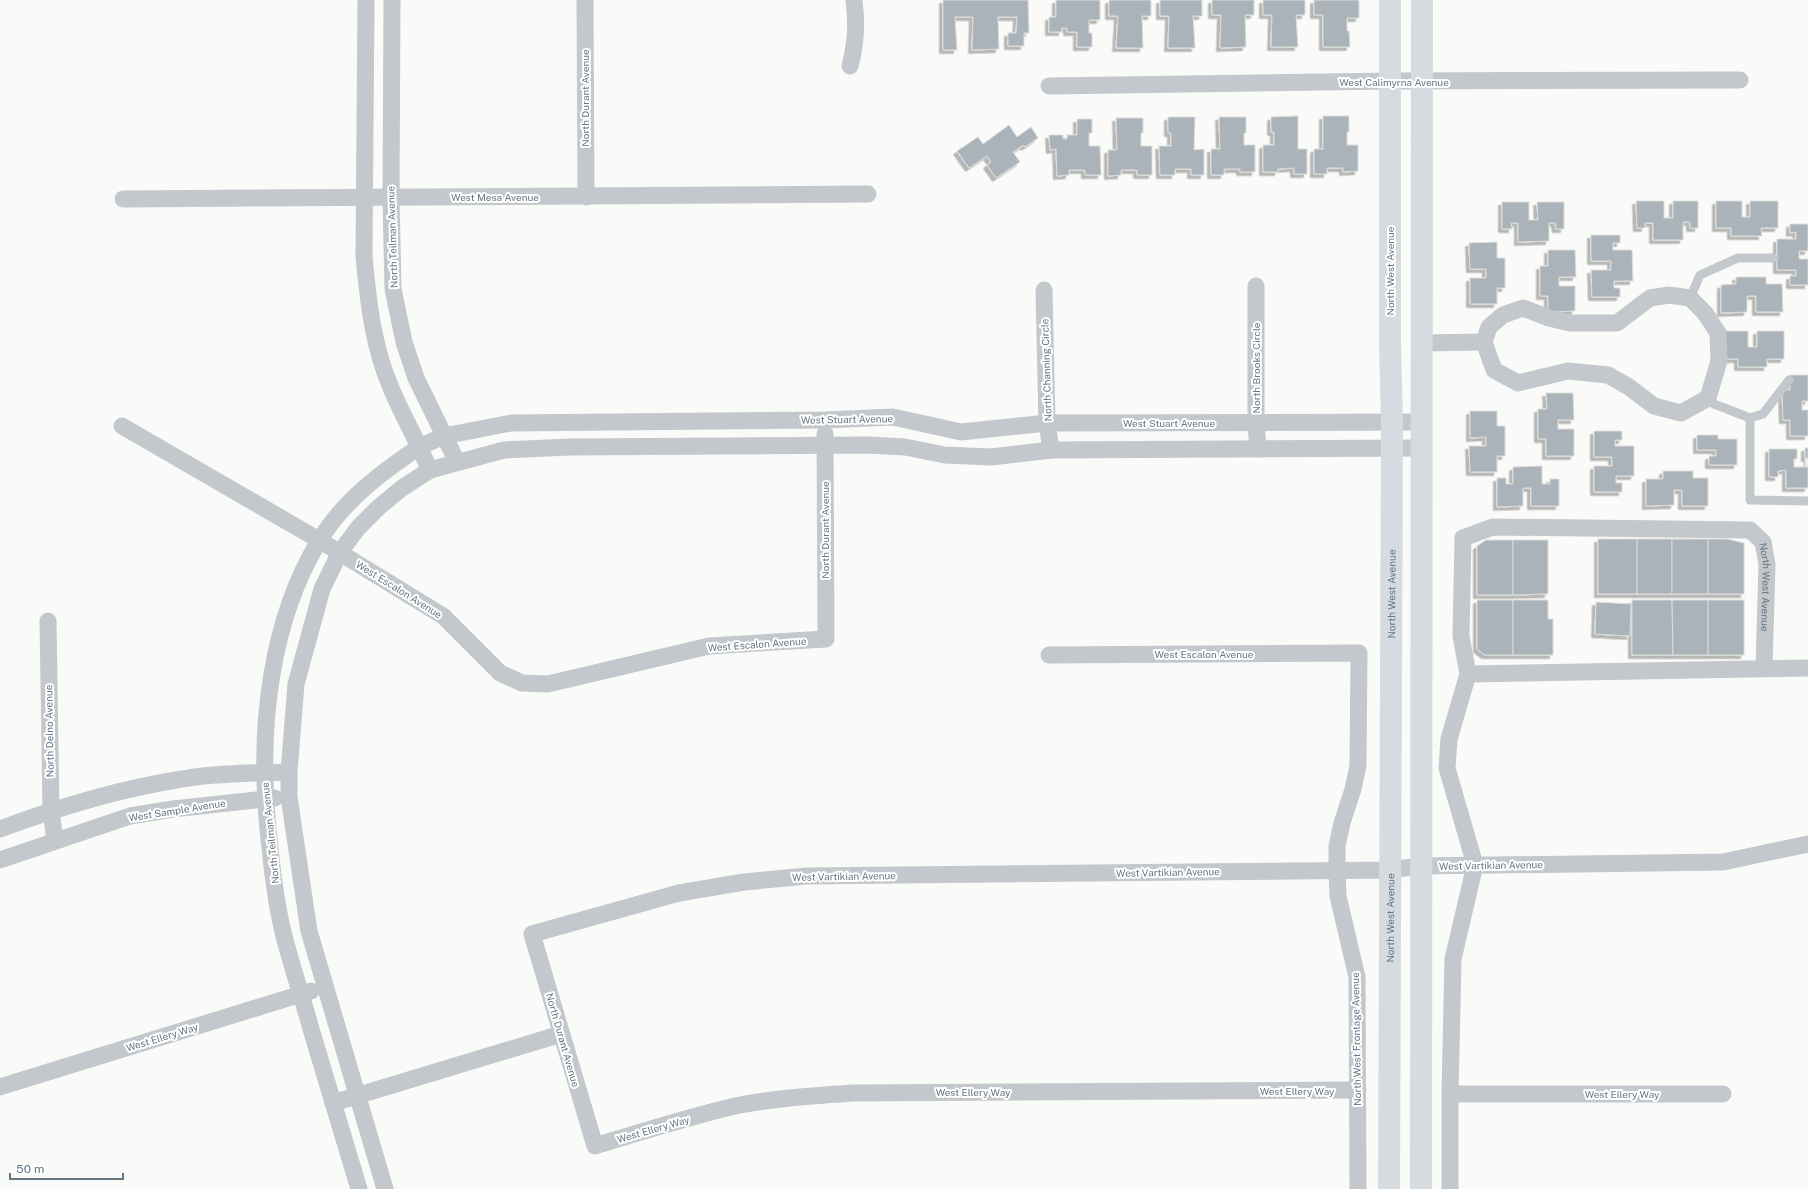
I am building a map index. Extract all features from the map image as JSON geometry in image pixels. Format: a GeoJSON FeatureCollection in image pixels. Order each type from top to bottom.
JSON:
{"type":"FeatureCollection","features":[{"type":"Feature","properties":{"kind":"main road","name":"North West Avenue"},"geometry":{"type":"LineString","coordinates":[[1389,1189],[1392,448],[1390,344],[1390,0]]}},
{"type":"Feature","properties":{"kind":"main road"},"geometry":{"type":"LineString","coordinates":[[1421,1189],[1420,866],[1422,0]]}},
{"type":"Feature","properties":{"kind":"street"},"geometry":{"type":"LineString","coordinates":[[366,0],[364,256],[370,315],[378,350],[390,387],[430,470]]}},
{"type":"Feature","properties":{"kind":"street","name":"North Teilman Avenue"},"geometry":{"type":"LineString","coordinates":[[392,0],[391,258],[393,289],[404,342],[416,378],[457,462]]}},
{"type":"Feature","properties":{"kind":"street","name":"North Durant Avenue"},"geometry":{"type":"LineString","coordinates":[[585,0],[586,197]]}},
{"type":"Feature","properties":{"kind":"street"},"geometry":{"type":"LineString","coordinates":[[850,66],[856,41],[854,0]]}},
{"type":"Feature","properties":{"kind":"street","name":"West Calimyrna Avenue"},"geometry":{"type":"LineString","coordinates":[[1049,86],[1390,81],[1740,80]]}},
{"type":"Feature","properties":{"kind":"street","name":"West Mesa Avenue"},"geometry":{"type":"LineString","coordinates":[[123,200],[868,194]]}},
{"type":"Feature","properties":{"kind":"street","name":"North Brooks Circle"},"geometry":{"type":"LineString","coordinates":[[1256,286],[1256,424],[1258,449]]}},
{"type":"Feature","properties":{"kind":"street","name":"North Channing Circle"},"geometry":{"type":"LineString","coordinates":[[1044,290],[1047,423],[1051,450]]}},
{"type":"Feature","properties":{"kind":"street"},"geometry":{"type":"LineString","coordinates":[[1669,295],[1690,298],[1705,313],[1718,333],[1719,361],[1708,398],[1681,413],[1654,406],[1629,387],[1608,375],[1568,371],[1518,383],[1494,370],[1484,342],[1489,327],[1503,315],[1523,308],[1549,318],[1570,323],[1617,323],[1650,298],[1669,295]]}},
{"type":"Feature","properties":{"kind":"street"},"geometry":{"type":"LineString","coordinates":[[1421,343],[1484,342]]}},
{"type":"Feature","properties":{"kind":"street","name":"West Stuart Avenue"},"geometry":{"type":"LineString","coordinates":[[419,447],[444,436],[511,423],[824,420],[893,417],[961,432],[1047,423],[1392,424],[1421,422]]}},
{"type":"Feature","properties":{"kind":"street","name":"North Durant Avenue"},"geometry":{"type":"LineString","coordinates":[[824,420],[826,639]]}},
{"type":"Feature","properties":{"kind":"street","name":"West Escalon Avenue"},"geometry":{"type":"LineString","coordinates":[[122,426],[340,552],[443,616],[500,673],[522,684],[548,684],[709,646],[826,639]]}},
{"type":"Feature","properties":{"kind":"street"},"geometry":{"type":"LineString","coordinates":[[385,1189],[324,988],[309,932],[289,797],[289,772],[296,684],[322,589],[340,552],[358,528],[379,507],[402,488],[430,470],[504,450],[570,447],[868,445],[905,447],[945,455],[991,457],[1051,450],[1421,448]]}},
{"type":"Feature","properties":{"kind":"street","name":"North Teilman Avenue"},"geometry":{"type":"LineString","coordinates":[[359,1189],[285,938],[274,883],[265,799],[264,773],[268,696],[277,647],[294,589],[319,540],[337,517],[362,490],[390,467],[419,447]]}},
{"type":"Feature","properties":{"kind":"street","name":"North West Avenue"},"geometry":{"type":"LineString","coordinates":[[1450,1189],[1450,1094],[1453,958],[1474,865],[1447,768],[1449,739],[1468,674],[1461,636],[1463,538],[1493,527],[1750,530],[1764,542],[1767,564],[1764,668]]}},
{"type":"Feature","properties":{"kind":"street","name":"North Delno Avenue"},"geometry":{"type":"LineString","coordinates":[[48,621],[51,811],[55,841]]}},
{"type":"Feature","properties":{"kind":"street","name":"West Escalon Avenue"},"geometry":{"type":"LineString","coordinates":[[1049,655],[1359,654]]}},
{"type":"Feature","properties":{"kind":"street","name":"North West Frontage Avenue"},"geometry":{"type":"LineString","coordinates":[[1358,1189],[1357,977],[1338,896],[1337,846],[1358,766],[1359,654]]}},
{"type":"Feature","properties":{"kind":"street"},"geometry":{"type":"LineString","coordinates":[[1468,674],[1808,668]]}},
{"type":"Feature","properties":{"kind":"street"},"geometry":{"type":"LineString","coordinates":[[0,829],[51,811],[131,788],[184,778],[289,772]]}},
{"type":"Feature","properties":{"kind":"street","name":"West Sample Avenue"},"geometry":{"type":"LineString","coordinates":[[0,860],[130,816],[173,809],[289,797]]}},
{"type":"Feature","properties":{"kind":"street","name":"West Vartikian Avenue"},"geometry":{"type":"LineString","coordinates":[[532,934],[679,893],[744,882],[807,876],[1337,871],[1390,870],[1420,866],[1723,862],[1808,844]]}},
{"type":"Feature","properties":{"kind":"street","name":"North Durant Avenue"},"geometry":{"type":"LineString","coordinates":[[532,934],[595,1146]]}},
{"type":"Feature","properties":{"kind":"street","name":"West Ellery Way"},"geometry":{"type":"LineString","coordinates":[[0,1087],[324,988]]}},
{"type":"Feature","properties":{"kind":"street"},"geometry":{"type":"LineString","coordinates":[[333,1103],[561,1034]]}},
{"type":"Feature","properties":{"kind":"street","name":"West Ellery Way"},"geometry":{"type":"LineString","coordinates":[[595,1146],[668,1124],[736,1106],[796,1097],[839,1094],[1358,1090]]}},
{"type":"Feature","properties":{"kind":"street","name":"West Ellery Way"},"geometry":{"type":"LineString","coordinates":[[1450,1094],[1723,1094]]}},
{"type":"Feature","properties":{"kind":"lane"},"geometry":{"type":"LineString","coordinates":[[1690,298],[1700,275],[1738,258],[1774,258]]}},
{"type":"Feature","properties":{"kind":"lane"},"geometry":{"type":"LineString","coordinates":[[1708,398],[1714,404],[1750,418],[1763,414],[1789,380]]}},
{"type":"Feature","properties":{"kind":"lane"},"geometry":{"type":"LineString","coordinates":[[1750,418],[1750,500],[1808,501]]}},
{"type":"Feature","properties":{"kind":"building"},"geometry":{"type":"Polygon","coordinates":[[[943,0],[1028,0],[1029,33],[1024,33],[1024,46],[1008,46],[1008,33],[1016,33],[1017,17],[998,17],[999,49],[972,50],[973,17],[955,17],[957,50],[943,50],[943,0]]]}},
{"type":"Feature","properties":{"kind":"building"},"geometry":{"type":"Polygon","coordinates":[[[1056,0],[1100,0],[1100,20],[1089,20],[1089,33],[1092,33],[1092,47],[1077,47],[1077,32],[1067,32],[1067,28],[1062,28],[1062,32],[1049,32],[1049,17],[1056,17],[1056,0]]]}},
{"type":"Feature","properties":{"kind":"building"},"geometry":{"type":"Polygon","coordinates":[[[1109,0],[1151,0],[1151,16],[1142,16],[1143,48],[1116,48],[1118,16],[1109,16],[1109,0]]]}},
{"type":"Feature","properties":{"kind":"building"},"geometry":{"type":"Polygon","coordinates":[[[1160,0],[1202,0],[1202,16],[1193,16],[1195,48],[1168,48],[1169,16],[1160,16],[1160,0]]]}},
{"type":"Feature","properties":{"kind":"building"},"geometry":{"type":"Polygon","coordinates":[[[1212,0],[1254,0],[1254,15],[1245,15],[1246,47],[1220,48],[1221,15],[1212,15],[1212,0]]]}},
{"type":"Feature","properties":{"kind":"building"},"geometry":{"type":"Polygon","coordinates":[[[1263,0],[1305,0],[1305,15],[1296,15],[1298,47],[1271,47],[1272,15],[1263,15],[1263,0]]]}},
{"type":"Feature","properties":{"kind":"building"},"geometry":{"type":"Polygon","coordinates":[[[1314,0],[1359,0],[1359,18],[1347,18],[1347,31],[1349,31],[1350,47],[1323,47],[1323,15],[1314,15],[1314,0]]]}},
{"type":"Feature","properties":{"kind":"building"},"geometry":{"type":"Polygon","coordinates":[[[1298,116],[1298,149],[1307,149],[1307,174],[1294,174],[1294,168],[1278,169],[1278,172],[1263,172],[1263,145],[1274,145],[1274,132],[1271,132],[1271,117],[1298,116]]]}},
{"type":"Feature","properties":{"kind":"building"},"geometry":{"type":"Polygon","coordinates":[[[1323,116],[1349,116],[1347,145],[1358,145],[1358,171],[1343,172],[1343,168],[1327,168],[1327,174],[1314,174],[1314,149],[1323,149],[1323,116]]]}},
{"type":"Feature","properties":{"kind":"building"},"geometry":{"type":"Polygon","coordinates":[[[1168,117],[1195,117],[1194,150],[1204,149],[1204,175],[1191,175],[1191,169],[1175,169],[1175,175],[1160,175],[1159,146],[1171,146],[1171,133],[1168,133],[1168,117]]]}},
{"type":"Feature","properties":{"kind":"building"},"geometry":{"type":"Polygon","coordinates":[[[1219,117],[1246,117],[1244,145],[1255,145],[1255,172],[1240,172],[1240,169],[1224,169],[1224,175],[1211,175],[1211,149],[1220,149],[1219,117]]]}},
{"type":"Feature","properties":{"kind":"building"},"geometry":{"type":"Polygon","coordinates":[[[1116,118],[1143,118],[1141,146],[1152,146],[1152,175],[1137,175],[1137,170],[1121,170],[1121,175],[1108,176],[1108,150],[1117,150],[1116,118]]]}},
{"type":"Feature","properties":{"kind":"building"},"geometry":{"type":"Polygon","coordinates":[[[1077,119],[1092,119],[1092,133],[1089,133],[1089,146],[1100,146],[1101,175],[1085,175],[1085,170],[1069,170],[1069,175],[1057,176],[1056,149],[1050,150],[1049,135],[1063,135],[1063,139],[1067,139],[1067,135],[1077,135],[1077,119]]]}},
{"type":"Feature","properties":{"kind":"building"},"geometry":{"type":"Polygon","coordinates":[[[1009,125],[1017,137],[1031,127],[1038,138],[1025,147],[1024,145],[1013,152],[1020,162],[996,178],[987,165],[991,162],[987,156],[969,168],[957,151],[978,137],[983,144],[1009,125]]]}},
{"type":"Feature","properties":{"kind":"building"},"geometry":{"type":"Polygon","coordinates":[[[1636,201],[1664,201],[1664,218],[1673,218],[1673,201],[1698,201],[1698,228],[1690,228],[1690,222],[1683,222],[1683,240],[1653,240],[1653,223],[1645,223],[1645,228],[1637,228],[1636,201]]]}},
{"type":"Feature","properties":{"kind":"building"},"geometry":{"type":"Polygon","coordinates":[[[1716,201],[1742,201],[1742,217],[1750,217],[1750,201],[1778,201],[1778,228],[1761,228],[1762,236],[1731,236],[1731,228],[1716,228],[1716,201]]]}},
{"type":"Feature","properties":{"kind":"building"},"geometry":{"type":"Polygon","coordinates":[[[1502,202],[1529,202],[1529,220],[1538,220],[1537,202],[1564,202],[1564,229],[1556,229],[1555,223],[1549,223],[1549,241],[1518,242],[1518,223],[1511,223],[1512,229],[1502,229],[1502,202]]]}},
{"type":"Feature","properties":{"kind":"building"},"geometry":{"type":"Polygon","coordinates":[[[1790,224],[1808,224],[1808,251],[1799,251],[1799,259],[1808,259],[1808,285],[1790,285],[1790,276],[1796,276],[1796,270],[1777,270],[1777,239],[1796,239],[1796,232],[1790,233],[1790,224]]]}},
{"type":"Feature","properties":{"kind":"building"},"geometry":{"type":"Polygon","coordinates":[[[1591,235],[1620,235],[1620,243],[1613,243],[1613,250],[1632,250],[1633,281],[1614,281],[1614,288],[1620,288],[1620,297],[1592,297],[1591,270],[1611,270],[1611,261],[1591,261],[1591,235]]]}},
{"type":"Feature","properties":{"kind":"building"},"geometry":{"type":"Polygon","coordinates":[[[1497,242],[1497,258],[1505,258],[1505,288],[1497,288],[1497,304],[1470,304],[1470,278],[1486,278],[1486,269],[1470,269],[1469,243],[1497,242]]]}},
{"type":"Feature","properties":{"kind":"building"},"geometry":{"type":"Polygon","coordinates":[[[1548,250],[1575,250],[1576,277],[1559,277],[1559,286],[1575,286],[1575,311],[1548,312],[1548,296],[1540,296],[1540,266],[1548,266],[1548,250]]]}},
{"type":"Feature","properties":{"kind":"building"},"geometry":{"type":"Polygon","coordinates":[[[1736,277],[1766,277],[1766,284],[1782,284],[1783,312],[1756,312],[1756,296],[1747,296],[1747,312],[1721,313],[1721,285],[1736,284],[1736,277]]]}},
{"type":"Feature","properties":{"kind":"building"},"geometry":{"type":"Polygon","coordinates":[[[1722,331],[1748,331],[1748,347],[1757,347],[1757,331],[1784,331],[1784,359],[1767,359],[1767,367],[1738,367],[1738,359],[1723,359],[1722,331]]]}},
{"type":"Feature","properties":{"kind":"building"},"geometry":{"type":"Polygon","coordinates":[[[1790,375],[1808,375],[1808,401],[1802,401],[1802,410],[1808,410],[1808,436],[1790,436],[1790,420],[1783,420],[1782,390],[1790,390],[1790,375]]]}},
{"type":"Feature","properties":{"kind":"building"},"geometry":{"type":"Polygon","coordinates":[[[1546,393],[1573,393],[1574,420],[1558,420],[1558,429],[1574,429],[1574,456],[1546,456],[1546,439],[1538,439],[1538,409],[1547,409],[1546,393]]]}},
{"type":"Feature","properties":{"kind":"building"},"geometry":{"type":"Polygon","coordinates":[[[1470,411],[1497,411],[1497,426],[1505,426],[1505,456],[1497,456],[1497,472],[1470,472],[1469,446],[1486,446],[1486,437],[1470,438],[1470,411]]]}},
{"type":"Feature","properties":{"kind":"building"},"geometry":{"type":"Polygon","coordinates":[[[1594,431],[1622,431],[1622,440],[1615,440],[1615,446],[1634,446],[1634,476],[1616,476],[1616,483],[1622,483],[1622,492],[1594,492],[1594,466],[1612,466],[1612,457],[1594,457],[1594,431]]]}},
{"type":"Feature","properties":{"kind":"building"},"geometry":{"type":"Polygon","coordinates":[[[1697,435],[1718,435],[1718,439],[1737,439],[1737,465],[1709,465],[1709,456],[1716,456],[1716,450],[1697,450],[1697,435]]]}},
{"type":"Feature","properties":{"kind":"building"},"geometry":{"type":"Polygon","coordinates":[[[1805,448],[1808,448],[1808,458],[1805,458],[1805,448]]]}},
{"type":"Feature","properties":{"kind":"building"},"geometry":{"type":"Polygon","coordinates":[[[1769,449],[1797,449],[1797,459],[1794,459],[1794,467],[1808,467],[1808,488],[1786,488],[1786,470],[1778,471],[1778,477],[1769,477],[1769,449]]]}},
{"type":"Feature","properties":{"kind":"building"},"geometry":{"type":"Polygon","coordinates":[[[1542,466],[1542,484],[1550,484],[1550,479],[1559,479],[1559,506],[1531,506],[1531,488],[1523,488],[1523,506],[1497,507],[1497,478],[1506,478],[1506,484],[1513,484],[1513,467],[1542,466]]]}},
{"type":"Feature","properties":{"kind":"building"},"geometry":{"type":"Polygon","coordinates":[[[1663,471],[1693,471],[1693,478],[1708,478],[1708,506],[1682,506],[1682,490],[1674,490],[1674,505],[1646,506],[1646,479],[1663,479],[1663,471]]]}},
{"type":"Feature","properties":{"kind":"building"},"geometry":{"type":"Polygon","coordinates":[[[1598,539],[1637,539],[1637,594],[1598,594],[1598,539]]]}},
{"type":"Feature","properties":{"kind":"building"},"geometry":{"type":"Polygon","coordinates":[[[1637,539],[1672,539],[1672,594],[1637,594],[1637,539]]]}},
{"type":"Feature","properties":{"kind":"building"},"geometry":{"type":"Polygon","coordinates":[[[1672,539],[1708,539],[1708,594],[1672,594],[1672,539]]]}},
{"type":"Feature","properties":{"kind":"building"},"geometry":{"type":"Polygon","coordinates":[[[1708,539],[1727,539],[1744,543],[1744,594],[1708,594],[1708,539]]]}},
{"type":"Feature","properties":{"kind":"building"},"geometry":{"type":"Polygon","coordinates":[[[1486,540],[1513,540],[1513,595],[1477,595],[1477,546],[1486,540]]]}},
{"type":"Feature","properties":{"kind":"building"},"geometry":{"type":"Polygon","coordinates":[[[1513,540],[1548,540],[1548,594],[1513,595],[1513,540]]]}},
{"type":"Feature","properties":{"kind":"building"},"geometry":{"type":"Polygon","coordinates":[[[1477,600],[1513,600],[1513,655],[1485,655],[1477,649],[1477,600]]]}},
{"type":"Feature","properties":{"kind":"building"},"geometry":{"type":"Polygon","coordinates":[[[1513,600],[1548,600],[1548,619],[1553,619],[1553,655],[1513,655],[1513,600]]]}},
{"type":"Feature","properties":{"kind":"building"},"geometry":{"type":"Polygon","coordinates":[[[1632,600],[1672,600],[1673,655],[1632,655],[1632,600]]]}},
{"type":"Feature","properties":{"kind":"building"},"geometry":{"type":"Polygon","coordinates":[[[1672,600],[1708,600],[1708,655],[1673,655],[1672,600]]]}},
{"type":"Feature","properties":{"kind":"building"},"geometry":{"type":"Polygon","coordinates":[[[1708,600],[1744,600],[1744,655],[1708,655],[1708,600]]]}},
{"type":"Feature","properties":{"kind":"building"},"geometry":{"type":"Polygon","coordinates":[[[1596,602],[1631,604],[1630,636],[1595,634],[1596,602]]]}}]}
